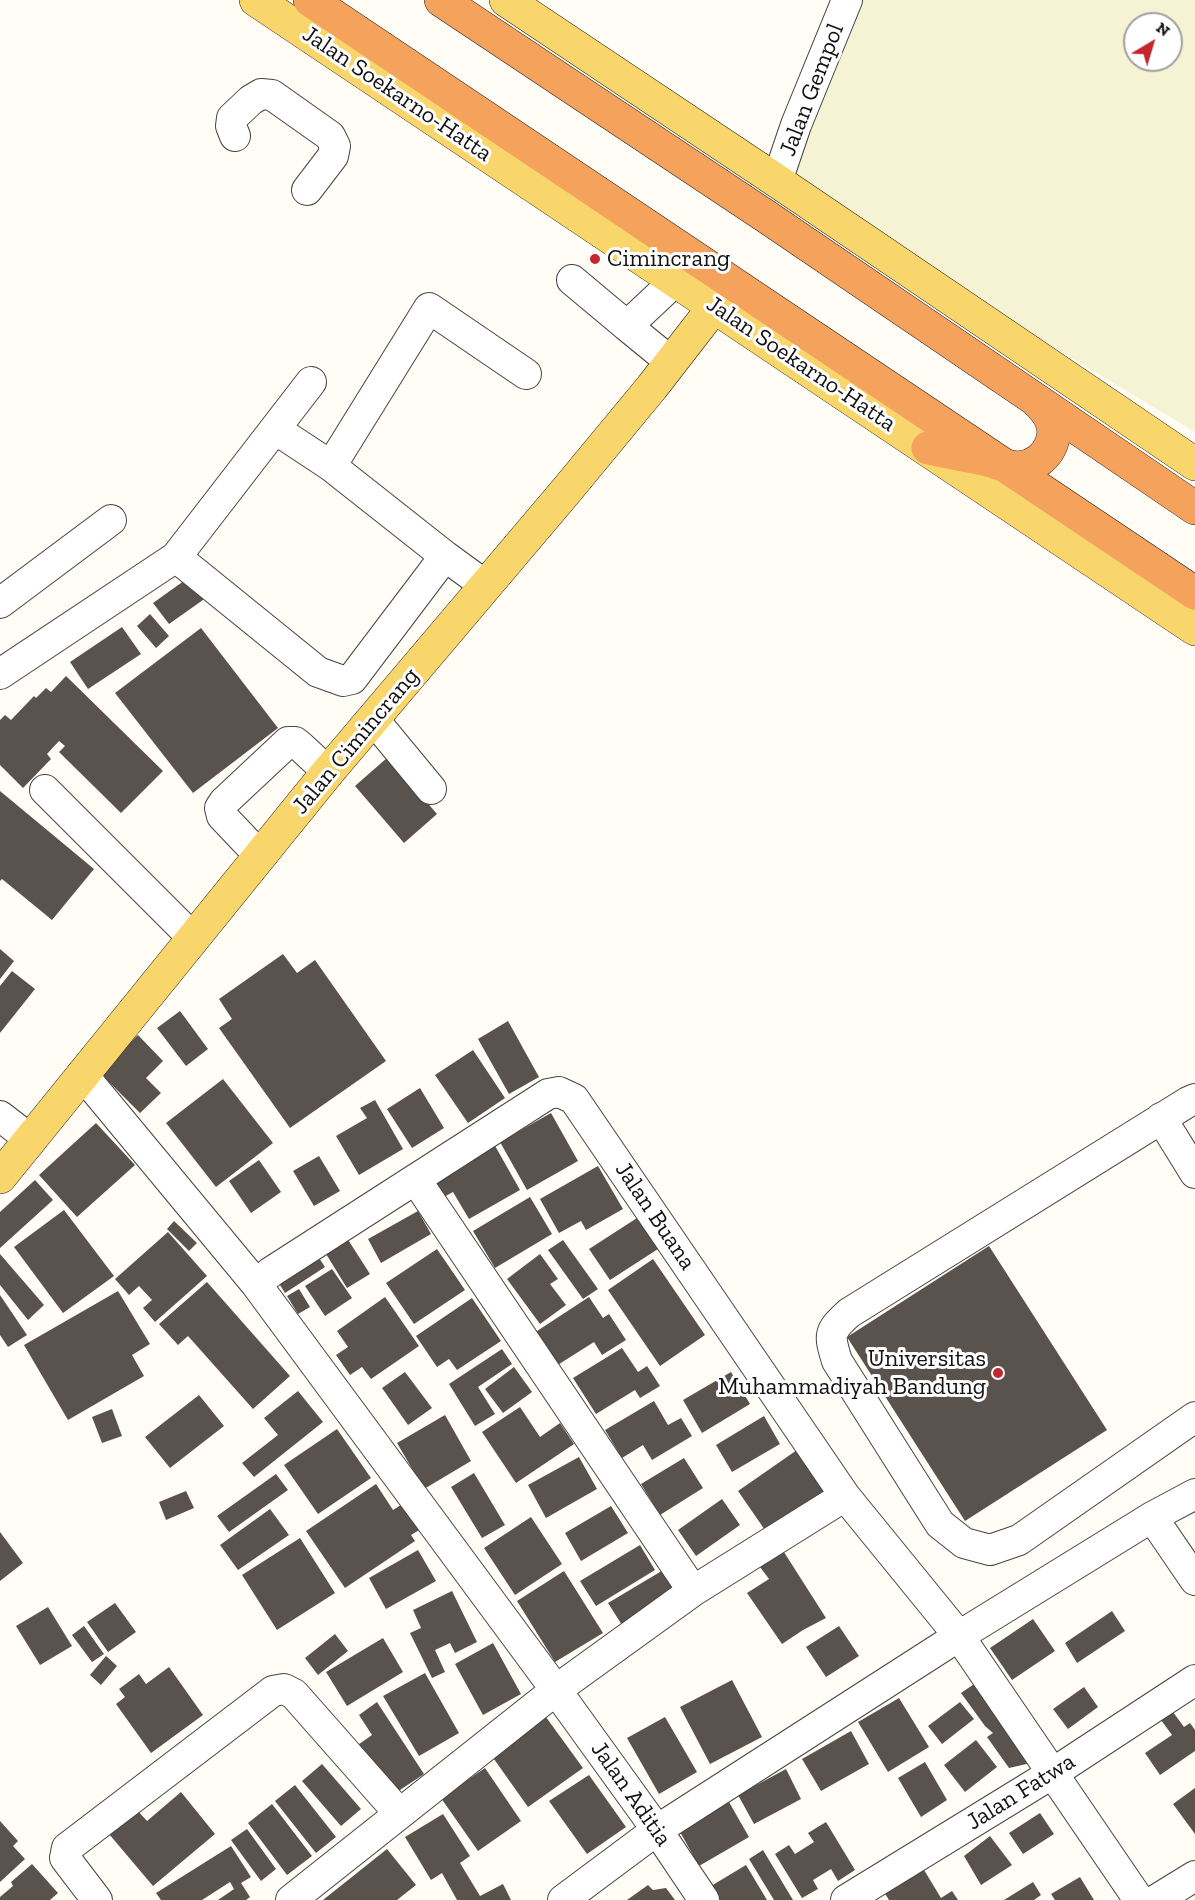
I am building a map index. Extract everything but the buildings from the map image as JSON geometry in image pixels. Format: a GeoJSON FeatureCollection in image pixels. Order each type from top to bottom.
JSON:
{"type":"FeatureCollection","features":[{"type":"Feature","properties":{"kind":"highway","name":"Jalan Soekarno-Hatta"},"geometry":{"type":"LineString","coordinates":[[310,0],[1195,593]]}},
{"type":"Feature","properties":{"kind":"highway"},"geometry":{"type":"LineString","coordinates":[[441,0],[767,217],[1195,508]]}},
{"type":"Feature","properties":{"kind":"highway"},"geometry":{"type":"LineString","coordinates":[[928,448],[999,462],[1010,467],[1035,464],[1051,446],[1054,433],[1052,421],[1037,401]]}},
{"type":"Feature","properties":{"kind":"main road","name":"Jalan Soekarno-Hatta"},"geometry":{"type":"LineString","coordinates":[[256,0],[1195,628]]}},
{"type":"Feature","properties":{"kind":"main road"},"geometry":{"type":"LineString","coordinates":[[506,0],[1195,464]]}},
{"type":"Feature","properties":{"kind":"main road"},"geometry":{"type":"LineString","coordinates":[[503,164],[551,163]]}},
{"type":"Feature","properties":{"kind":"main road","name":"Jalan Cimincrang"},"geometry":{"type":"LineString","coordinates":[[0,1177],[328,772],[374,720],[672,362],[714,307]]}},
{"type":"Feature","properties":{"kind":"street","name":"Jalan Gempol"},"geometry":{"type":"LineString","coordinates":[[777,181],[796,125],[847,0]]}},
{"type":"Feature","properties":{"kind":"street"},"geometry":{"type":"LineString","coordinates":[[235,136],[231,126],[232,118],[261,94],[273,95],[330,136],[335,146],[333,156],[307,190]]}},
{"type":"Feature","properties":{"kind":"street"},"geometry":{"type":"LineString","coordinates":[[572,280],[672,362]]}},
{"type":"Feature","properties":{"kind":"street"},"geometry":{"type":"LineString","coordinates":[[627,326],[675,281]]}},
{"type":"Feature","properties":{"kind":"street"},"geometry":{"type":"LineString","coordinates":[[331,466],[429,308],[526,374]]}},
{"type":"Feature","properties":{"kind":"street"},"geometry":{"type":"LineString","coordinates":[[0,674],[176,557],[310,382]]}},
{"type":"Feature","properties":{"kind":"street"},"geometry":{"type":"LineString","coordinates":[[275,429],[331,466],[486,586]]}},
{"type":"Feature","properties":{"kind":"street"},"geometry":{"type":"LineString","coordinates":[[0,603],[111,520]]}},
{"type":"Feature","properties":{"kind":"street"},"geometry":{"type":"LineString","coordinates":[[176,557],[318,672],[343,681],[352,679],[445,556]]}},
{"type":"Feature","properties":{"kind":"street"},"geometry":{"type":"LineString","coordinates":[[374,720],[431,789]]}},
{"type":"Feature","properties":{"kind":"street"},"geometry":{"type":"LineString","coordinates":[[260,856],[222,816],[220,808],[224,802],[288,741],[300,746],[328,772]]}},
{"type":"Feature","properties":{"kind":"street"},"geometry":{"type":"LineString","coordinates":[[45,790],[193,938]]}},
{"type":"Feature","properties":{"kind":"street","name":"Jalan Aditia"},"geometry":{"type":"LineString","coordinates":[[82,1074],[256,1284],[556,1690],[657,1830],[704,1900]]}},
{"type":"Feature","properties":{"kind":"street","name":"Jalan Buana"},"geometry":{"type":"LineString","coordinates":[[256,1284],[271,1272],[548,1094],[559,1092],[574,1099],[845,1496],[959,1636],[1139,1900]]}},
{"type":"Feature","properties":{"kind":"street"},"geometry":{"type":"LineString","coordinates":[[1195,1099],[849,1313],[834,1326],[831,1341],[837,1361],[940,1524],[964,1543],[990,1550],[1019,1540],[1195,1417]]}},
{"type":"Feature","properties":{"kind":"street"},"geometry":{"type":"LineString","coordinates":[[0,1116],[31,1140]]}},
{"type":"Feature","properties":{"kind":"street"},"geometry":{"type":"LineString","coordinates":[[1161,1118],[1195,1173]]}},
{"type":"Feature","properties":{"kind":"street"},"geometry":{"type":"LineString","coordinates":[[416,1180],[693,1591]]}},
{"type":"Feature","properties":{"kind":"street"},"geometry":{"type":"LineString","coordinates":[[563,1900],[657,1830],[959,1636],[1152,1517],[1195,1494]]}},
{"type":"Feature","properties":{"kind":"street"},"geometry":{"type":"LineString","coordinates":[[291,1900],[556,1690],[693,1591],[845,1496]]}},
{"type":"Feature","properties":{"kind":"street"},"geometry":{"type":"LineString","coordinates":[[1152,1517],[1195,1580]]}},
{"type":"Feature","properties":{"kind":"street","name":"Jalan Fatwa"},"geometry":{"type":"LineString","coordinates":[[846,1900],[1053,1773],[1195,1680]]}},
{"type":"Feature","properties":{"kind":"street"},"geometry":{"type":"LineString","coordinates":[[97,1900],[65,1858],[67,1848],[273,1691],[284,1689],[294,1694],[399,1813]]}},
{"type":"Feature","properties":{"kind":"street"},"geometry":{"type":"LineString","coordinates":[[1156,1900],[1195,1876]]}},
{"type":"Feature","properties":{"kind":"shaded area"},"geometry":{"type":"Polygon","coordinates":[[[859,0],[1195,0],[1195,432],[777,181],[859,0]]]}},
{"type":"Feature","properties":{"kind":"place","name":"Cimincrang"},"geometry":{"type":"Point","coordinates":[595,259]}},
{"type":"Feature","properties":{"kind":"place","name":"Universitas Muhammadiyah Bandung"},"geometry":{"type":"Point","coordinates":[998,1373]}}]}
